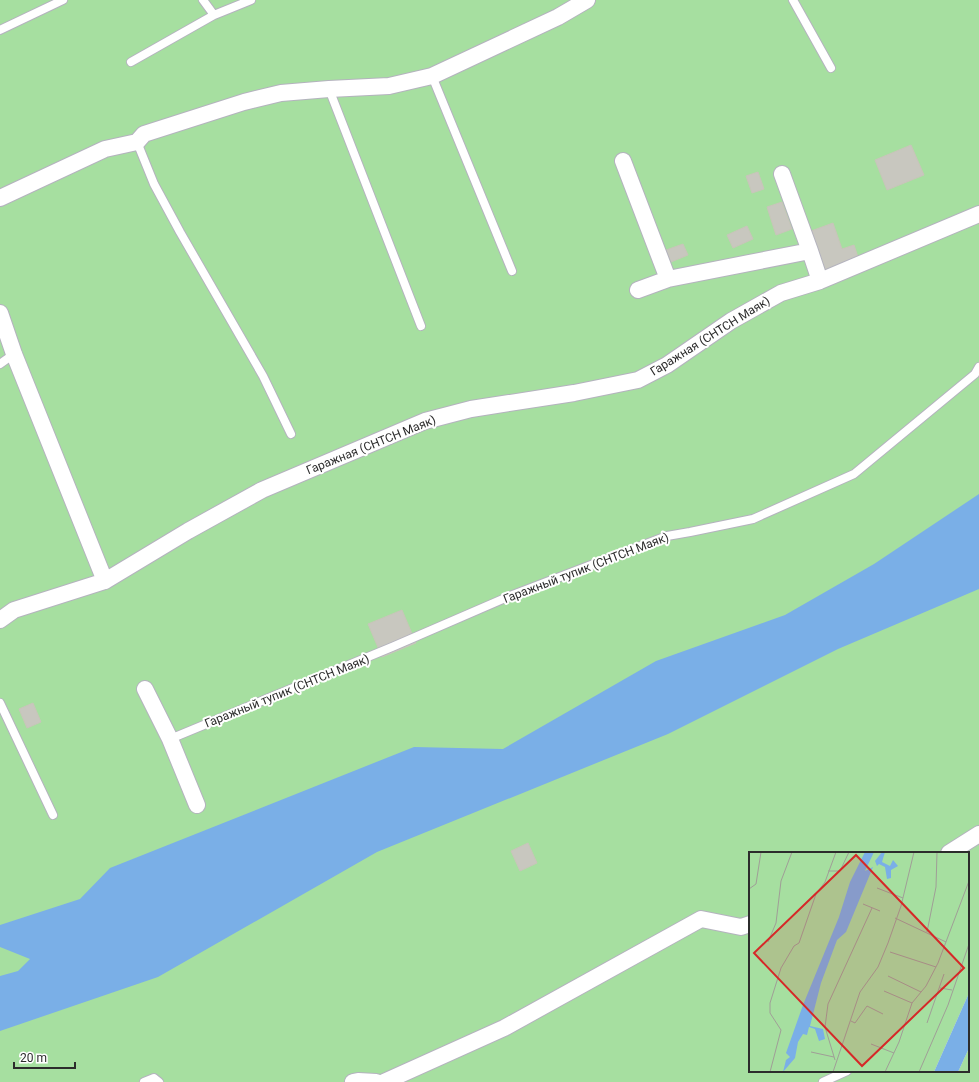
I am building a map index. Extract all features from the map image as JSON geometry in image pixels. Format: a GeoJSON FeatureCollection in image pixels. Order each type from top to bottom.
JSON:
{"type":"FeatureCollection","features":[{"type":"Feature","properties":{"kind":"street"},"geometry":{"type":"LineString","coordinates":[[0,198],[105,149],[138,142],[144,134],[244,102],[281,93],[389,86],[432,76],[558,17],[587,0]]}},
{"type":"Feature","properties":{"kind":"street"},"geometry":{"type":"LineString","coordinates":[[623,161],[668,279]]}},
{"type":"Feature","properties":{"kind":"street"},"geometry":{"type":"LineString","coordinates":[[782,174],[820,281]]}},
{"type":"Feature","properties":{"kind":"street","name":"Гаражная (СНТСН Маяк)"},"geometry":{"type":"LineString","coordinates":[[0,620],[14,610],[105,581],[188,531],[262,490],[425,421],[471,409],[574,393],[638,380],[667,365],[731,321],[781,293],[820,281],[979,214]]}},
{"type":"Feature","properties":{"kind":"street"},"geometry":{"type":"LineString","coordinates":[[638,290],[668,279],[810,251]]}},
{"type":"Feature","properties":{"kind":"street"},"geometry":{"type":"LineString","coordinates":[[0,313],[14,354],[105,581]]}},
{"type":"Feature","properties":{"kind":"street"},"geometry":{"type":"LineString","coordinates":[[145,689],[170,739],[198,805]]}},
{"type":"Feature","properties":{"kind":"street"},"geometry":{"type":"LineString","coordinates":[[950,852],[979,834]]}},
{"type":"Feature","properties":{"kind":"street"},"geometry":{"type":"LineString","coordinates":[[384,1082],[504,1028],[701,919],[740,927],[749,924]]}},
{"type":"Feature","properties":{"kind":"street"},"geometry":{"type":"LineString","coordinates":[[353,1082],[376,1082]]}},
{"type":"Feature","properties":{"kind":"lane"},"geometry":{"type":"LineString","coordinates":[[0,30],[63,0]]}},
{"type":"Feature","properties":{"kind":"lane"},"geometry":{"type":"LineString","coordinates":[[203,0],[214,15]]}},
{"type":"Feature","properties":{"kind":"lane"},"geometry":{"type":"LineString","coordinates":[[131,62],[214,15],[251,0]]}},
{"type":"Feature","properties":{"kind":"lane"},"geometry":{"type":"LineString","coordinates":[[793,0],[831,68]]}},
{"type":"Feature","properties":{"kind":"lane"},"geometry":{"type":"LineString","coordinates":[[432,76],[512,271]]}},
{"type":"Feature","properties":{"kind":"lane"},"geometry":{"type":"LineString","coordinates":[[329,89],[421,326]]}},
{"type":"Feature","properties":{"kind":"lane"},"geometry":{"type":"LineString","coordinates":[[138,142],[154,184],[263,376],[291,434]]}},
{"type":"Feature","properties":{"kind":"lane"},"geometry":{"type":"LineString","coordinates":[[0,364],[14,354]]}},
{"type":"Feature","properties":{"kind":"lane","name":"Гаражный тупик (СНТСН Маяк)"},"geometry":{"type":"LineString","coordinates":[[170,739],[392,647],[510,596],[667,536],[753,519],[854,474],[975,374],[979,367]]}},
{"type":"Feature","properties":{"kind":"lane"},"geometry":{"type":"LineString","coordinates":[[0,703],[53,815]]}},
{"type":"Feature","properties":{"kind":"lane"},"geometry":{"type":"LineString","coordinates":[[823,1082],[845,1072]]}},
{"type":"Feature","properties":{"kind":"lane"},"geometry":{"type":"LineString","coordinates":[[144,1082],[154,1078],[159,1082]]}},
{"type":"Feature","properties":{"kind":"green space"},"geometry":{"type":"Polygon","coordinates":[[[0,0],[979,0],[979,1082],[0,1082],[0,0]]]}},
{"type":"Feature","properties":{"kind":"water"},"geometry":{"type":"Polygon","coordinates":[[[979,494],[979,589],[838,649],[668,734],[377,852],[158,977],[0,1031],[0,976],[18,971],[30,959],[0,947],[0,925],[80,899],[110,868],[414,747],[503,749],[656,661],[785,615],[874,564],[979,494]]]}},
{"type":"Feature","properties":{"kind":"building"},"geometry":{"type":"Polygon","coordinates":[[[911,145],[924,175],[887,190],[875,160],[911,145]]]}},
{"type":"Feature","properties":{"kind":"building"},"geometry":{"type":"Polygon","coordinates":[[[758,172],[764,189],[752,193],[746,176],[758,172]]]}},
{"type":"Feature","properties":{"kind":"building"},"geometry":{"type":"Polygon","coordinates":[[[782,202],[792,229],[776,235],[767,207],[782,202]]]}},
{"type":"Feature","properties":{"kind":"building"},"geometry":{"type":"Polygon","coordinates":[[[833,223],[842,249],[854,245],[859,260],[826,272],[811,231],[833,223]]]}},
{"type":"Feature","properties":{"kind":"building"},"geometry":{"type":"Polygon","coordinates":[[[747,226],[753,239],[733,248],[727,235],[747,226]]]}},
{"type":"Feature","properties":{"kind":"building"},"geometry":{"type":"Polygon","coordinates":[[[683,244],[688,255],[671,262],[666,250],[683,244]]]}},
{"type":"Feature","properties":{"kind":"building"},"geometry":{"type":"Polygon","coordinates":[[[402,610],[416,643],[382,657],[368,624],[402,610]]]}},
{"type":"Feature","properties":{"kind":"building"},"geometry":{"type":"Polygon","coordinates":[[[33,703],[41,722],[27,728],[19,709],[33,703]]]}},
{"type":"Feature","properties":{"kind":"building"},"geometry":{"type":"Polygon","coordinates":[[[528,843],[537,863],[520,871],[511,851],[528,843]]]}}]}
